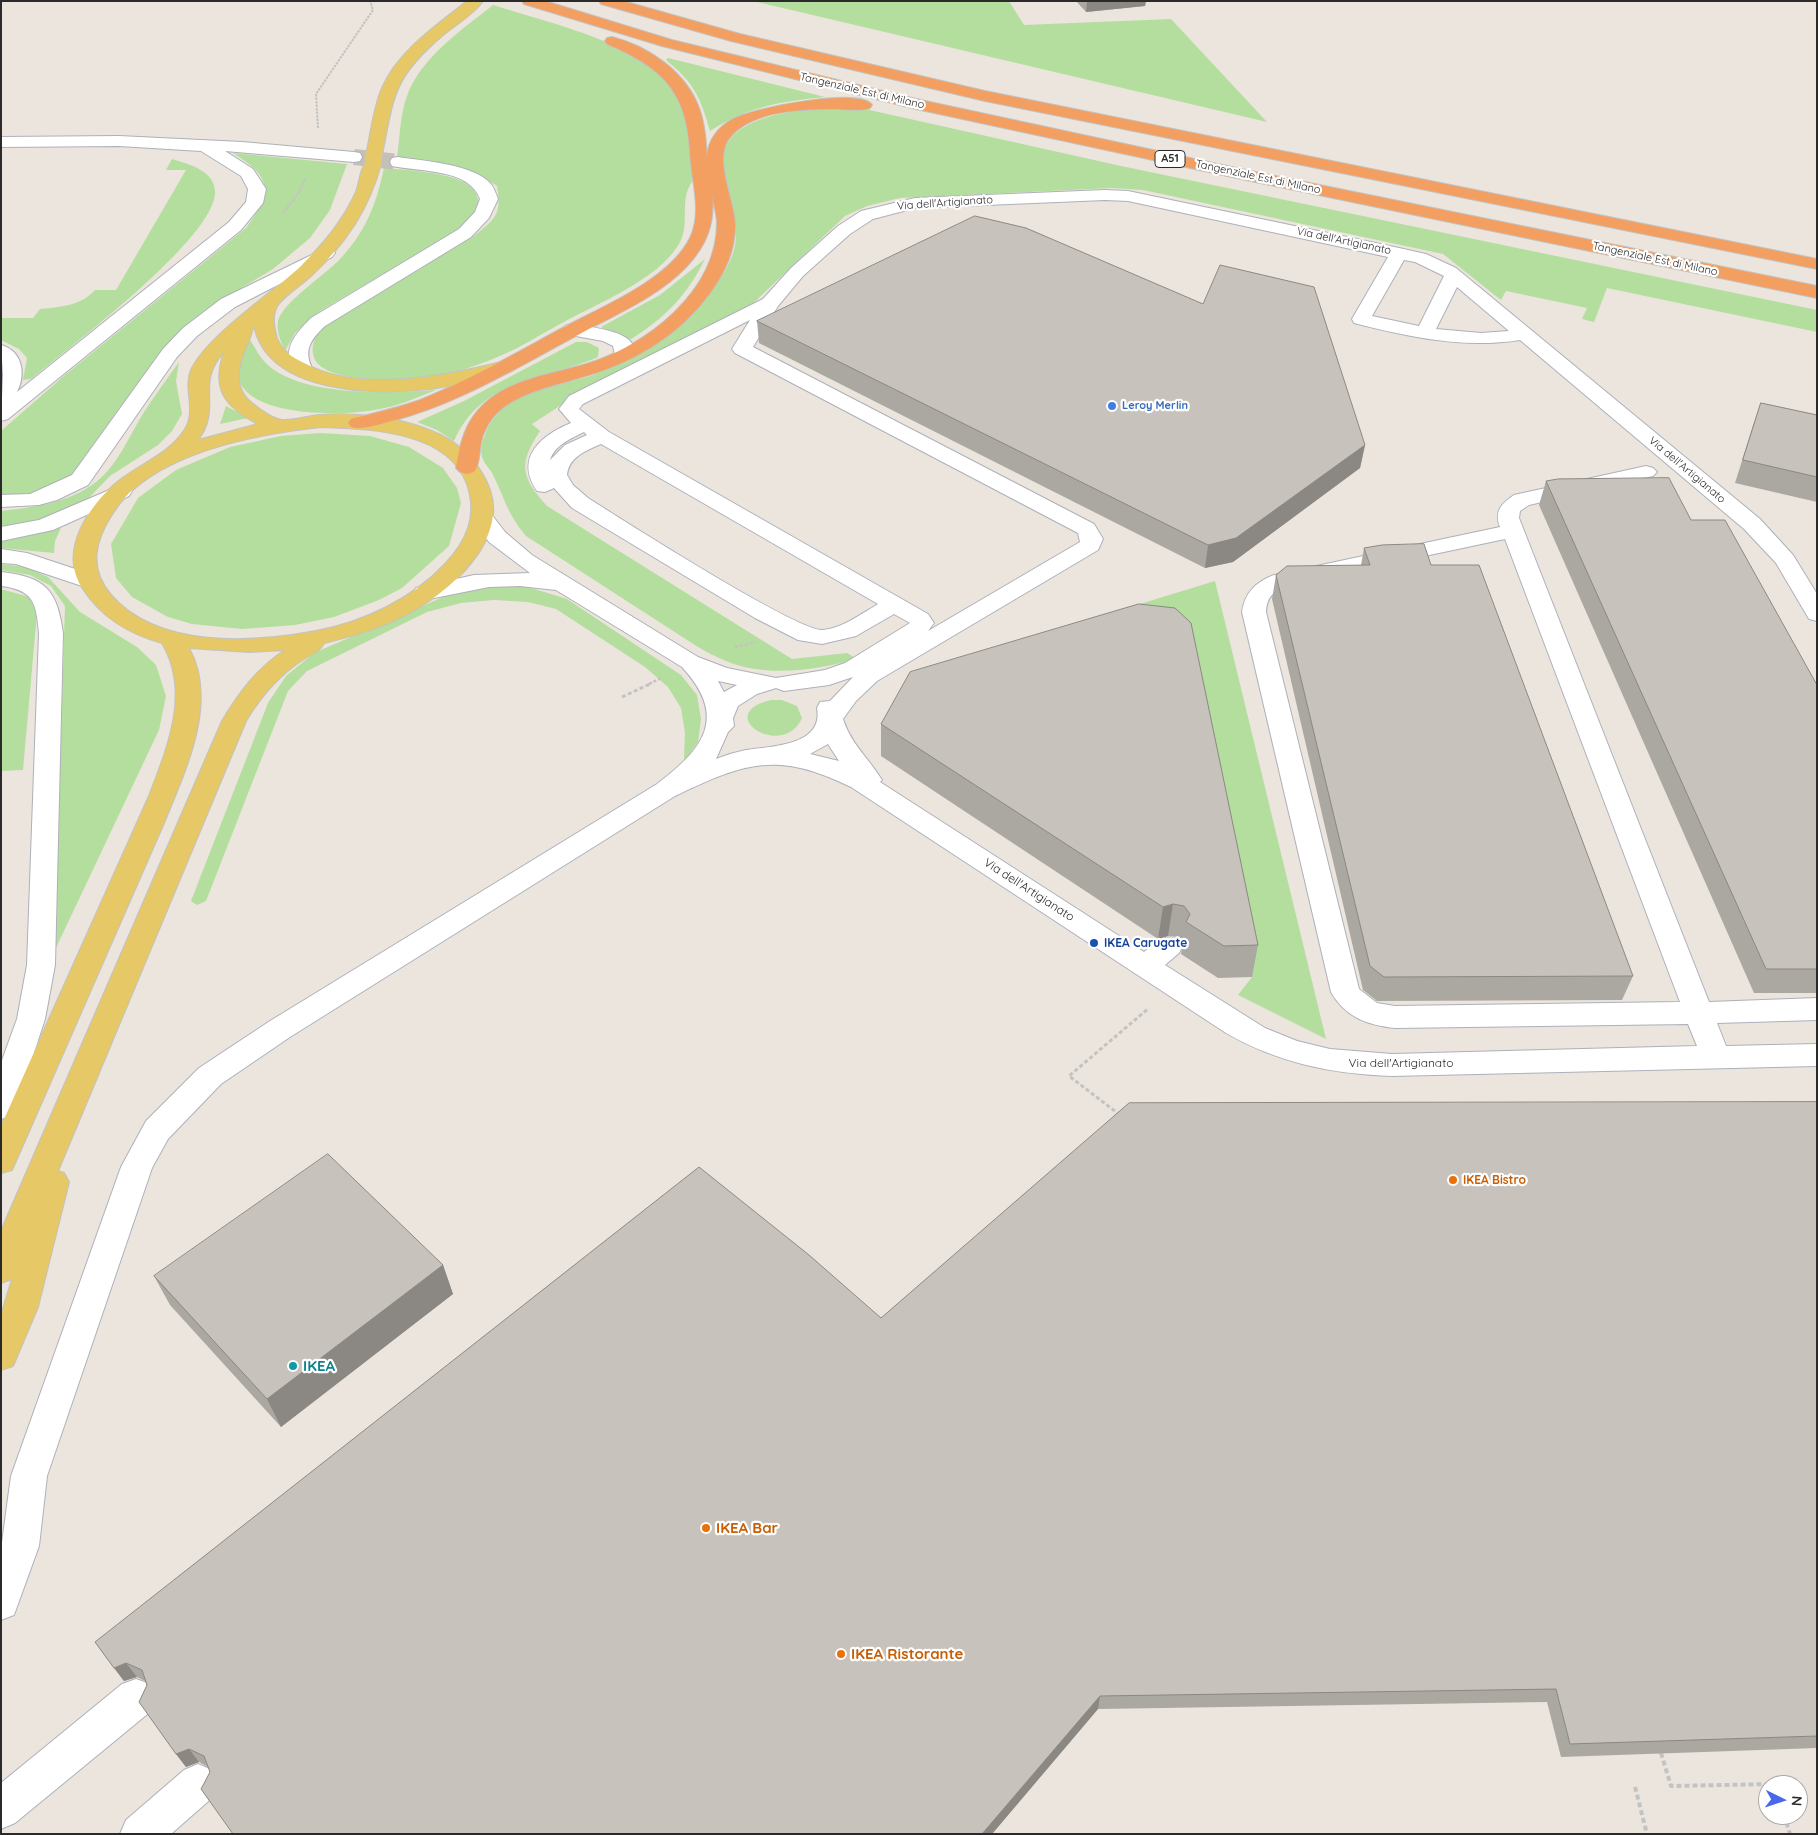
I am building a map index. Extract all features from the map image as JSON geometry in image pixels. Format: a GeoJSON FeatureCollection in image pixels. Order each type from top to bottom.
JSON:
{"type":"FeatureCollection","features":[{"type":"Feature","properties":{"kind":"highway","name":"Tangenziale Est di Milano"},"geometry":{"type":"LineString","coordinates":[[528,1],[667,43],[806,78],[1075,138],[1817,292]]}},
{"type":"Feature","properties":{"kind":"highway"},"geometry":{"type":"LineString","coordinates":[[358,423],[398,414],[425,405],[505,367],[656,283],[674,268],[697,240],[704,217],[698,137],[690,102],[676,82],[658,65],[632,49],[568,22],[528,1]]}},
{"type":"Feature","properties":{"kind":"highway","name":"Tangenziale Est di Milano"},"geometry":{"type":"LineString","coordinates":[[606,1],[736,38],[984,96],[1817,264]]}},
{"type":"Feature","properties":{"kind":"highway"},"geometry":{"type":"LineString","coordinates":[[467,468],[469,442],[478,423],[492,407],[528,386],[594,368],[623,355],[675,321],[692,304],[720,264],[726,225],[716,165],[716,149],[721,137],[741,122],[768,112],[794,106],[844,104],[1075,138]]}},
{"type":"Feature","properties":{"kind":"main road"},"geometry":{"type":"LineString","coordinates":[[162,462],[224,437],[276,426],[321,421],[358,423],[398,428],[418,433],[448,449],[476,479],[483,496],[484,520],[466,555],[424,593],[388,614],[339,631],[295,641],[262,644],[216,644],[156,634],[122,618],[105,603],[88,581],[84,562],[87,541],[102,512],[121,491],[162,462],[185,441],[196,427],[200,410],[197,383],[203,366],[215,351],[326,253],[348,226],[361,204],[387,96],[394,80],[421,48],[473,4]]}},
{"type":"Feature","properties":{"kind":"main road"},"geometry":{"type":"LineString","coordinates":[[270,301],[264,327],[269,345],[282,358],[302,370],[339,381],[385,386],[422,384],[505,367]]}},
{"type":"Feature","properties":{"kind":"main road"},"geometry":{"type":"LineString","coordinates":[[249,320],[228,363],[228,385],[232,394],[246,408],[276,426]]}},
{"type":"Feature","properties":{"kind":"main road"},"geometry":{"type":"LineString","coordinates":[[1,1269],[204,796],[226,737],[243,704],[256,685],[285,659],[339,631]]}},
{"type":"Feature","properties":{"kind":"main road"},"geometry":{"type":"LineString","coordinates":[[1,1161],[149,826],[173,764],[186,717],[189,689],[184,662],[171,638]]}},
{"type":"Feature","properties":{"kind":"main road"},"geometry":{"type":"LineString","coordinates":[[1,1355],[21,1307],[74,1096]]}},
{"type":"Feature","properties":{"kind":"street"},"geometry":{"type":"LineString","coordinates":[[1,142],[119,141],[242,147],[354,158]]}},
{"type":"Feature","properties":{"kind":"street"},"geometry":{"type":"LineString","coordinates":[[1,415],[246,215],[256,197],[257,189],[255,182],[234,164],[205,146]]}},
{"type":"Feature","properties":{"kind":"street"},"geometry":{"type":"LineString","coordinates":[[302,370],[297,360],[298,348],[306,335],[318,322],[465,233],[479,220],[489,204],[491,197],[488,190],[475,179],[457,171],[398,162]]}},
{"type":"Feature","properties":{"kind":"street","name":"Via dell'Artigianato"},"geometry":{"type":"LineString","coordinates":[[770,303],[810,260],[853,224],[884,209],[915,203],[1128,196],[1400,253],[1436,263],[1454,275],[1752,524],[1785,560],[1817,614]]}},
{"type":"Feature","properties":{"kind":"street"},"geometry":{"type":"LineString","coordinates":[[1,501],[31,500],[49,496],[80,480],[170,353],[190,332],[228,303],[326,253]]}},
{"type":"Feature","properties":{"kind":"street"},"geometry":{"type":"LineString","coordinates":[[1400,253],[1361,319],[1425,332],[1479,340],[1524,334]]}},
{"type":"Feature","properties":{"kind":"street"},"geometry":{"type":"LineString","coordinates":[[1425,332],[1454,275]]}},
{"type":"Feature","properties":{"kind":"street"},"geometry":{"type":"LineString","coordinates":[[1,1602],[21,1546],[29,1476],[137,1167],[157,1130],[210,1076],[280,1029],[666,790],[701,762],[713,741],[720,715],[726,703],[736,694],[745,689],[776,683],[829,677],[853,668],[916,631],[922,623],[920,619],[895,604],[594,430],[570,412],[570,406],[576,400],[770,303]]}},
{"type":"Feature","properties":{"kind":"street"},"geometry":{"type":"LineString","coordinates":[[666,790],[722,765],[770,754],[797,751],[807,746],[827,730],[830,720],[857,684],[916,646],[1090,544],[1090,534],[1086,529],[742,349],[770,303]]}},
{"type":"Feature","properties":{"kind":"street"},"geometry":{"type":"LineString","coordinates":[[572,330],[608,336],[622,343],[623,355]]}},
{"type":"Feature","properties":{"kind":"street"},"geometry":{"type":"LineString","coordinates":[[1,351],[12,362],[14,374],[11,386],[1,401]]}},
{"type":"Feature","properties":{"kind":"street"},"geometry":{"type":"LineString","coordinates":[[582,518],[555,499],[546,489],[541,478],[541,454],[548,442],[594,430]]}},
{"type":"Feature","properties":{"kind":"street"},"geometry":{"type":"LineString","coordinates":[[594,430],[559,462],[556,475],[559,482],[580,502],[763,613],[806,635],[822,637],[848,632],[895,604]]}},
{"type":"Feature","properties":{"kind":"street"},"geometry":{"type":"LineString","coordinates":[[1646,472],[1522,500],[1510,508],[1508,512],[1512,531],[1716,1058]]}},
{"type":"Feature","properties":{"kind":"street"},"geometry":{"type":"LineString","coordinates":[[1,534],[45,525],[121,491]]}},
{"type":"Feature","properties":{"kind":"street"},"geometry":{"type":"LineString","coordinates":[[484,520],[497,537],[515,554],[567,584],[690,662],[721,674],[814,691],[829,708],[830,720],[838,741],[849,758],[882,794]]}},
{"type":"Feature","properties":{"kind":"street"},"geometry":{"type":"LineString","coordinates":[[1512,531],[1282,580],[1265,587],[1256,598],[1254,612],[1345,992],[1359,1007],[1371,1013],[1395,1017],[1698,1013],[1817,1008]]}},
{"type":"Feature","properties":{"kind":"street"},"geometry":{"type":"LineString","coordinates":[[1,556],[20,558],[88,581]]}},
{"type":"Feature","properties":{"kind":"street"},"geometry":{"type":"LineString","coordinates":[[673,559],[672,569],[681,580],[766,632]]}},
{"type":"Feature","properties":{"kind":"street"},"geometry":{"type":"LineString","coordinates":[[916,646],[960,636],[986,626],[1089,561]]}},
{"type":"Feature","properties":{"kind":"street"},"geometry":{"type":"LineString","coordinates":[[424,593],[464,582],[494,578],[567,584]]}},
{"type":"Feature","properties":{"kind":"street"},"geometry":{"type":"LineString","coordinates":[[1,579],[23,582],[38,590],[47,604],[51,633],[41,965],[31,1019],[1,1107]]}},
{"type":"Feature","properties":{"kind":"street"},"geometry":{"type":"LineString","coordinates":[[690,662],[712,690],[717,700],[724,733],[734,744],[746,750],[802,759],[831,767],[882,794]]}},
{"type":"Feature","properties":{"kind":"street","name":"Via dell'Artigianato"},"geometry":{"type":"LineString","coordinates":[[882,794],[1254,1036],[1297,1054],[1346,1063],[1392,1065],[1817,1055]]}},
{"type":"Feature","properties":{"kind":"street"},"geometry":{"type":"LineString","coordinates":[[1146,966],[1170,946]]}},
{"type":"Feature","properties":{"kind":"street"},"geometry":{"type":"LineString","coordinates":[[1,1810],[136,1698]]}},
{"type":"Feature","properties":{"kind":"street"},"geometry":{"type":"LineString","coordinates":[[140,1834],[198,1784]]}},
{"type":"Feature","properties":{"kind":"path"},"geometry":{"type":"LineString","coordinates":[[1127,1120],[1069,1076],[1175,985]]}},
{"type":"Feature","properties":{"kind":"path"},"geometry":{"type":"LineString","coordinates":[[1661,1753],[1671,1786],[1758,1784]]}},
{"type":"Feature","properties":{"kind":"path"},"geometry":{"type":"LineString","coordinates":[[1635,1787],[1647,1834]]}},
{"type":"Feature","properties":{"kind":"green space"},"geometry":{"type":"Polygon","coordinates":[[[753,1],[1009,1],[1024,25],[1171,19],[1267,122],[753,1]]]}},
{"type":"Feature","properties":{"kind":"green space"},"geometry":{"type":"Polygon","coordinates":[[[493,5],[587,34],[611,44],[634,55],[654,68],[675,88],[688,125],[695,165],[694,177],[686,198],[685,225],[682,238],[669,257],[642,280],[517,348],[488,361],[450,373],[413,379],[371,379],[350,377],[332,372],[319,365],[313,354],[314,342],[321,330],[335,318],[474,236],[495,215],[498,204],[497,186],[484,178],[449,164],[397,157],[403,110],[413,82],[444,45],[493,5]]]}},
{"type":"Feature","properties":{"kind":"green space"},"geometry":{"type":"Polygon","coordinates":[[[668,58],[825,97],[765,106],[738,116],[710,131],[703,108],[695,91],[676,68],[666,60],[668,58]]]}},
{"type":"Feature","properties":{"kind":"green space"},"geometry":{"type":"Polygon","coordinates":[[[865,109],[1121,166],[1817,310],[1817,332],[1607,288],[1594,322],[1582,319],[1587,308],[1506,291],[1501,300],[1443,254],[1143,190],[1112,188],[900,198],[867,206],[845,216],[745,311],[575,396],[532,424],[540,431],[528,453],[526,470],[532,487],[547,506],[792,659],[847,653],[857,659],[809,669],[774,671],[741,666],[698,647],[526,536],[510,512],[492,473],[483,459],[481,454],[482,446],[493,419],[505,407],[536,391],[587,377],[629,359],[668,336],[679,327],[713,290],[729,263],[735,243],[735,224],[722,166],[725,148],[735,134],[749,124],[767,117],[807,110],[865,109]]]}},
{"type":"Feature","properties":{"kind":"green space"},"geometry":{"type":"Polygon","coordinates":[[[233,153],[347,164],[330,210],[310,238],[273,269],[205,310],[190,322],[165,351],[70,481],[44,491],[18,496],[1,495],[1,431],[65,375],[246,228],[255,215],[264,195],[264,186],[255,170],[233,153]]]}},
{"type":"Feature","properties":{"kind":"green space"},"geometry":{"type":"Polygon","coordinates":[[[172,159],[199,169],[214,184],[215,191],[209,211],[193,235],[138,291],[31,379],[23,380],[27,358],[19,349],[1,340],[1,318],[33,318],[40,309],[77,303],[95,290],[116,290],[186,170],[166,170],[172,159]]]}},
{"type":"Feature","properties":{"kind":"green space"},"geometry":{"type":"Polygon","coordinates":[[[384,168],[418,171],[456,179],[466,183],[473,189],[479,204],[471,218],[454,232],[320,311],[295,333],[285,351],[278,329],[278,321],[281,314],[296,297],[340,259],[357,238],[369,217],[384,168]]]}},
{"type":"Feature","properties":{"kind":"green space"},"geometry":{"type":"Polygon","coordinates":[[[705,259],[690,285],[673,306],[653,324],[628,341],[601,327],[660,295],[705,259]]]}},
{"type":"Feature","properties":{"kind":"green space"},"geometry":{"type":"Polygon","coordinates":[[[250,340],[263,360],[278,372],[297,381],[320,387],[370,392],[436,390],[390,407],[354,412],[301,411],[276,406],[254,398],[241,384],[238,365],[250,340]]]}},
{"type":"Feature","properties":{"kind":"green space"},"geometry":{"type":"Polygon","coordinates":[[[576,342],[587,342],[599,348],[598,357],[516,384],[498,393],[481,404],[466,420],[454,441],[437,430],[417,422],[464,401],[576,342]]]}},
{"type":"Feature","properties":{"kind":"green space"},"geometry":{"type":"Polygon","coordinates":[[[179,362],[176,381],[182,414],[172,431],[158,445],[110,476],[85,502],[59,514],[28,523],[1,526],[1,511],[38,506],[63,499],[86,489],[104,475],[123,450],[144,412],[179,362]]]}},
{"type":"Feature","properties":{"kind":"green space"},"geometry":{"type":"Polygon","coordinates":[[[226,406],[248,418],[220,424],[226,406]]]}},
{"type":"Feature","properties":{"kind":"green space"},"geometry":{"type":"Polygon","coordinates":[[[320,433],[370,436],[409,447],[443,468],[457,488],[461,503],[449,546],[402,588],[379,600],[334,617],[295,625],[242,629],[192,624],[168,617],[132,597],[116,578],[111,544],[138,498],[176,470],[230,447],[281,436],[320,433]]]}},
{"type":"Feature","properties":{"kind":"green space"},"geometry":{"type":"Polygon","coordinates":[[[61,528],[55,541],[54,553],[1,548],[1,540],[61,528]]]}},
{"type":"Feature","properties":{"kind":"green space"},"geometry":{"type":"Polygon","coordinates":[[[1,564],[26,567],[48,577],[80,612],[137,647],[156,665],[166,696],[159,730],[54,952],[65,606],[51,586],[30,575],[1,570],[1,564]]]}},
{"type":"Feature","properties":{"kind":"green space"},"geometry":{"type":"Polygon","coordinates":[[[1215,581],[1326,1039],[1238,995],[1252,977],[1016,642],[1215,581]]]}},
{"type":"Feature","properties":{"kind":"green space"},"geometry":{"type":"Polygon","coordinates":[[[493,585],[528,587],[567,599],[681,675],[697,695],[701,719],[698,742],[684,761],[685,733],[681,708],[668,687],[645,667],[556,609],[528,602],[494,600],[461,603],[427,612],[307,671],[288,691],[206,901],[197,905],[191,901],[268,703],[286,676],[314,653],[450,594],[493,585]]]}},
{"type":"Feature","properties":{"kind":"green space"},"geometry":{"type":"Polygon","coordinates":[[[1,589],[29,597],[37,613],[23,770],[1,771],[1,589]]]}},
{"type":"Feature","properties":{"kind":"green space"},"geometry":{"type":"Polygon","coordinates":[[[771,700],[782,700],[797,706],[802,718],[793,730],[781,735],[768,735],[757,730],[749,723],[748,715],[754,707],[771,700]]]}},
{"type":"Feature","properties":{"kind":"building","name":"Leroy Merlin"},"geometry":{"type":"Polygon","coordinates":[[[975,216],[1026,228],[1203,304],[1220,265],[1314,287],[1365,445],[1236,538],[1208,545],[757,321],[975,216]]]}},
{"type":"Feature","properties":{"kind":"building"},"geometry":{"type":"Polygon","coordinates":[[[1761,403],[1817,415],[1817,477],[1743,460],[1761,403]]]}},
{"type":"Feature","properties":{"kind":"building"},"geometry":{"type":"Polygon","coordinates":[[[1669,478],[1691,520],[1725,520],[1817,685],[1817,969],[1766,969],[1546,481],[1558,479],[1669,478]]]}},
{"type":"Feature","properties":{"kind":"building"},"geometry":{"type":"Polygon","coordinates":[[[1424,544],[1431,565],[1479,565],[1633,976],[1384,977],[1370,966],[1276,575],[1287,566],[1370,565],[1364,548],[1382,545],[1424,544]]]}},
{"type":"Feature","properties":{"kind":"building"},"geometry":{"type":"Polygon","coordinates":[[[1139,604],[1175,608],[1191,623],[1258,945],[1224,946],[1186,922],[1190,914],[1184,906],[1173,904],[1163,907],[881,724],[910,672],[1139,604]]]}},
{"type":"Feature","properties":{"kind":"building"},"geometry":{"type":"Polygon","coordinates":[[[1817,1102],[1817,1736],[1570,1744],[1556,1689],[1100,1696],[982,1834],[233,1834],[201,1789],[210,1772],[204,1756],[189,1749],[176,1754],[139,1702],[147,1685],[142,1670],[126,1663],[114,1668],[95,1642],[699,1167],[809,1255],[881,1318],[1129,1103],[1817,1102]]]}},
{"type":"Feature","properties":{"kind":"building","name":"IKEA"},"geometry":{"type":"Polygon","coordinates":[[[328,1154],[443,1265],[267,1399],[154,1276],[328,1154]]]}},
{"type":"Feature","properties":{"kind":"tunnel"},"geometry":{"type":"LineString","coordinates":[[354,157],[398,162]]}},
{"type":"Feature","properties":{"kind":"place","name":"Leroy Merlin"},"geometry":{"type":"Point","coordinates":[1112,406]}},
{"type":"Feature","properties":{"kind":"place","name":"IKEA Carugate"},"geometry":{"type":"Point","coordinates":[1094,943]}},
{"type":"Feature","properties":{"kind":"place","name":"IKEA Bistro"},"geometry":{"type":"Point","coordinates":[1453,1180]}},
{"type":"Feature","properties":{"kind":"place","name":"IKEA"},"geometry":{"type":"Point","coordinates":[293,1366]}},
{"type":"Feature","properties":{"kind":"place","name":"IKEA Bar"},"geometry":{"type":"Point","coordinates":[706,1528]}},
{"type":"Feature","properties":{"kind":"place","name":"IKEA Ristorante"},"geometry":{"type":"Point","coordinates":[841,1654]}}]}
